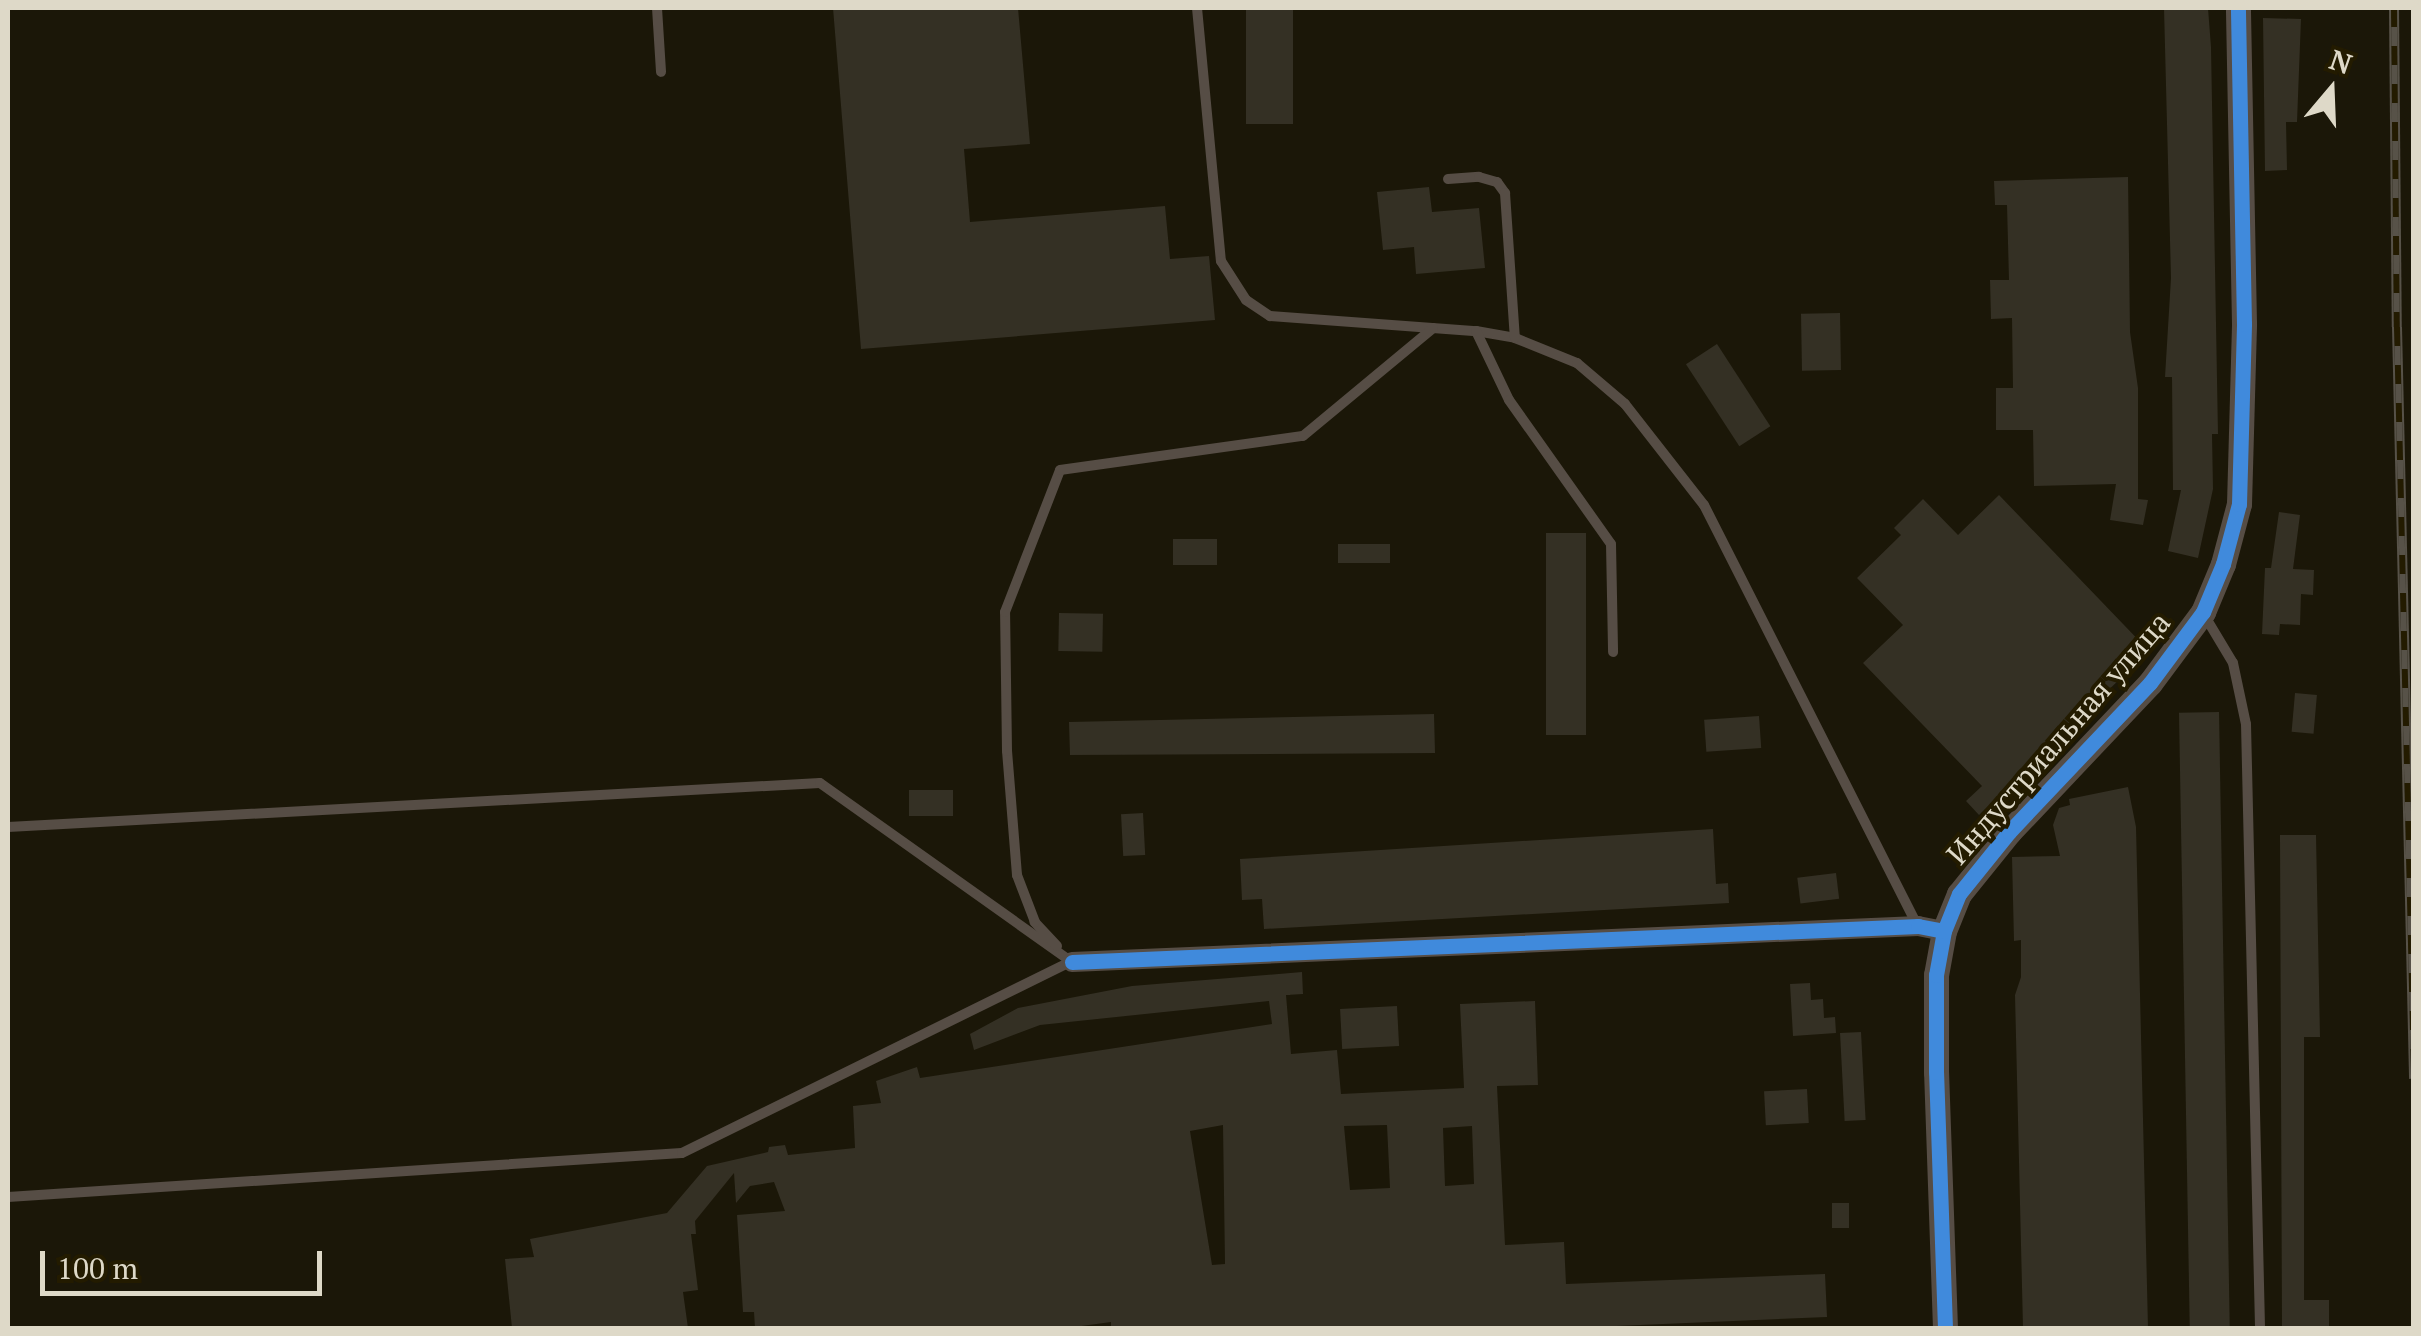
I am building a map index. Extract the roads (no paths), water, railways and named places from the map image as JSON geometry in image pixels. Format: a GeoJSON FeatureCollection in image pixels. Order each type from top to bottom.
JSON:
{"type":"FeatureCollection","features":[{"type":"Feature","properties":{"kind":"street","name":"Индустриальная улица"},"geometry":{"type":"LineString","coordinates":[[1945,1328],[1936,1072],[1936,975],[1944,931],[1959,894],[2009,832],[2150,683],[2202,612],[2224,564],[2239,504],[2244,324],[2238,8]]}},
{"type":"Feature","properties":{"kind":"street"},"geometry":{"type":"LineString","coordinates":[[1072,962],[1918,926],[1944,931]]}},
{"type":"Feature","properties":{"kind":"lane"},"geometry":{"type":"LineString","coordinates":[[657,8],[662,72]]}},
{"type":"Feature","properties":{"kind":"lane"},"geometry":{"type":"LineString","coordinates":[[1197,8],[1221,261],[1246,300],[1270,316],[1476,331],[1514,338],[1577,363],[1625,404],[1704,505],[1918,926]]}},
{"type":"Feature","properties":{"kind":"lane"},"geometry":{"type":"LineString","coordinates":[[1448,179],[1479,176],[1497,182],[1504,194],[1514,338]]}},
{"type":"Feature","properties":{"kind":"lane"},"geometry":{"type":"LineString","coordinates":[[1072,962],[1035,922],[1017,875],[1007,751],[1004,612],[1060,470],[1303,436],[1434,328]]}},
{"type":"Feature","properties":{"kind":"lane"},"geometry":{"type":"LineString","coordinates":[[1476,331],[1510,400],[1611,544],[1613,652]]}},
{"type":"Feature","properties":{"kind":"lane"},"geometry":{"type":"LineString","coordinates":[[2202,612],[2233,664],[2246,724],[2260,1328]]}},
{"type":"Feature","properties":{"kind":"lane"},"geometry":{"type":"LineString","coordinates":[[8,828],[820,783],[1072,962]]}},
{"type":"Feature","properties":{"kind":"lane"},"geometry":{"type":"LineString","coordinates":[[8,1196],[682,1153],[1072,962]]}},
{"type":"Feature","properties":{"kind":"railway"},"geometry":{"type":"LineString","coordinates":[[2394,8],[2414,1079]]}}]}
